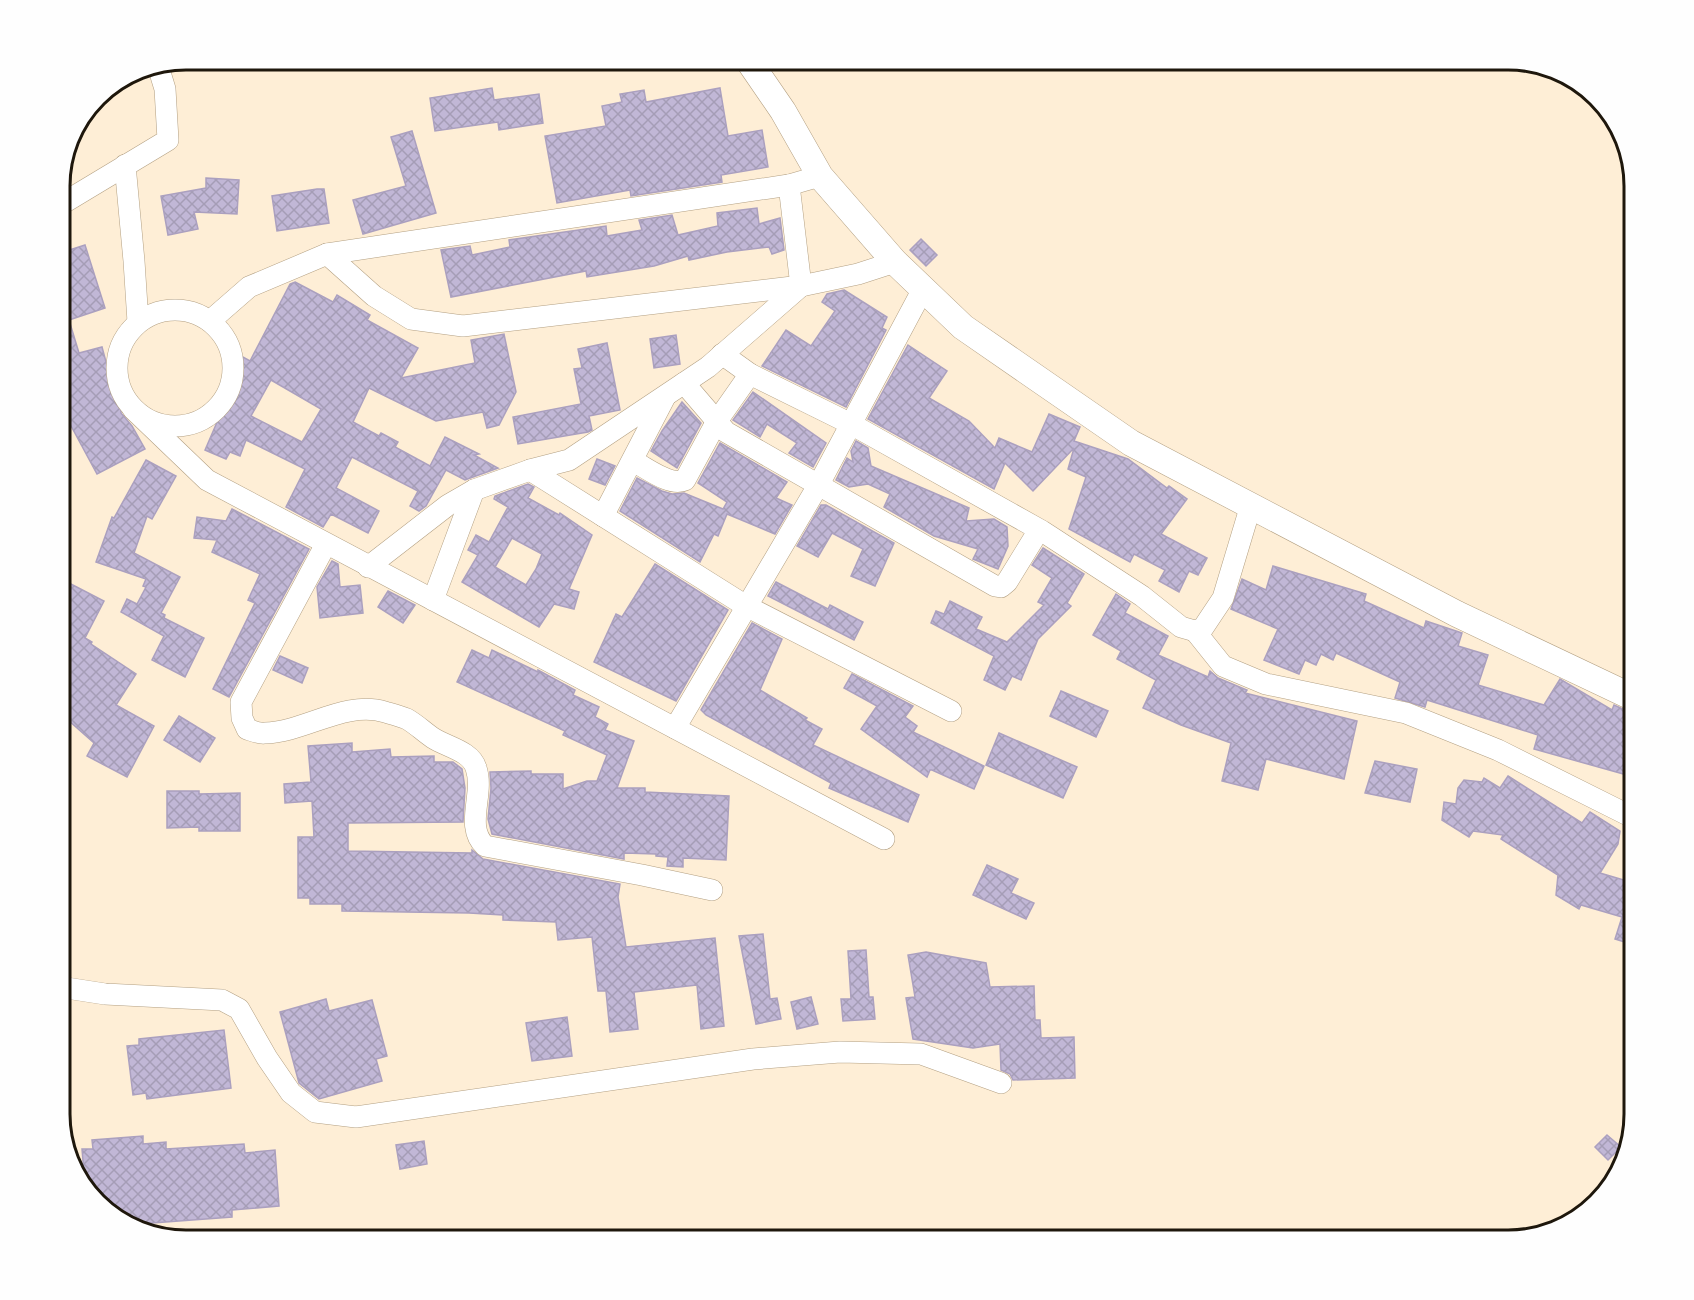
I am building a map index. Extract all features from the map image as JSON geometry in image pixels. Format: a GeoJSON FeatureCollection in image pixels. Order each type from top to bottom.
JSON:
{"type":"FeatureCollection","features":[{"type":"Feature","properties":{"kind":"street"},"geometry":{"type":"LineString","coordinates":[[755,70],[783,111],[820,176],[894,262],[963,327],[1131,443],[1457,614],[1624,693]]}},
{"type":"Feature","properties":{"kind":"street"},"geometry":{"type":"LineString","coordinates":[[71,198],[168,140],[165,89],[160,73]]}},
{"type":"Feature","properties":{"kind":"street"},"geometry":{"type":"LineString","coordinates":[[125,165],[138,322]]}},
{"type":"Feature","properties":{"kind":"street"},"geometry":{"type":"LineString","coordinates":[[210,321],[249,287],[327,254],[789,185],[820,176]]}},
{"type":"Feature","properties":{"kind":"street"},"geometry":{"type":"LineString","coordinates":[[789,185],[801,286]]}},
{"type":"Feature","properties":{"kind":"street"},"geometry":{"type":"LineString","coordinates":[[327,254],[374,296],[411,319],[463,326],[801,286],[858,274],[894,262]]}},
{"type":"Feature","properties":{"kind":"street"},"geometry":{"type":"LineString","coordinates":[[368,567],[448,505],[474,490],[530,470],[569,460],[708,367],[801,286]]}},
{"type":"Feature","properties":{"kind":"street"},"geometry":{"type":"LineString","coordinates":[[675,728],[819,484],[923,289]]}},
{"type":"Feature","properties":{"kind":"street"},"geometry":{"type":"LineString","coordinates":[[133,409],[148,420],[167,426],[186,425],[204,418],[219,406],[229,390],[233,371],[231,352],[223,335],[210,321],[193,312],[174,309],[154,313],[138,322],[125,337],[117,355],[116,374],[122,393],[133,409],[207,480],[884,839]]}},
{"type":"Feature","properties":{"kind":"street"},"geometry":{"type":"LineString","coordinates":[[722,354],[750,374],[851,424],[1039,530],[1142,596],[1182,627],[1195,631],[1223,666],[1266,684],[1406,713],[1498,750],[1624,813]]}},
{"type":"Feature","properties":{"kind":"street"},"geometry":{"type":"LineString","coordinates":[[633,461],[670,480],[679,482],[685,480],[717,421],[750,374]]}},
{"type":"Feature","properties":{"kind":"street"},"geometry":{"type":"LineString","coordinates":[[684,383],[726,432],[995,586],[1001,586],[1007,582],[1039,530]]}},
{"type":"Feature","properties":{"kind":"street"},"geometry":{"type":"LineString","coordinates":[[603,516],[666,395]]}},
{"type":"Feature","properties":{"kind":"street"},"geometry":{"type":"LineString","coordinates":[[530,470],[746,606],[951,711]]}},
{"type":"Feature","properties":{"kind":"street"},"geometry":{"type":"LineString","coordinates":[[433,600],[474,490]]}},
{"type":"Feature","properties":{"kind":"street"},"geometry":{"type":"LineString","coordinates":[[1195,631],[1203,628],[1223,598],[1251,505]]}},
{"type":"Feature","properties":{"kind":"street"},"geometry":{"type":"LineString","coordinates":[[326,544],[241,702],[242,718],[247,729],[264,734],[349,712],[376,710],[405,718],[434,739],[465,754],[473,761],[480,785],[475,830],[478,840],[485,846],[712,890]]}},
{"type":"Feature","properties":{"kind":"street"},"geometry":{"type":"LineString","coordinates":[[71,989],[105,994],[222,1000],[239,1009],[267,1058],[291,1093],[315,1112],[356,1117],[753,1059],[840,1052],[921,1054],[1001,1083]]}},
{"type":"Feature","properties":{"kind":"building"},"geometry":{"type":"Polygon","coordinates":[[[492,88],[494,100],[539,94],[543,123],[499,130],[498,122],[435,131],[430,98],[492,88]]]}},
{"type":"Feature","properties":{"kind":"building"},"geometry":{"type":"Polygon","coordinates":[[[720,88],[728,136],[762,130],[768,167],[721,175],[722,182],[631,196],[630,190],[557,203],[545,136],[606,126],[602,106],[622,102],[620,94],[644,90],[646,102],[720,88]]]}},
{"type":"Feature","properties":{"kind":"building"},"geometry":{"type":"Polygon","coordinates":[[[412,131],[436,213],[363,234],[353,200],[406,186],[391,137],[412,131]]]}},
{"type":"Feature","properties":{"kind":"building"},"geometry":{"type":"Polygon","coordinates":[[[206,178],[239,180],[237,214],[194,212],[198,229],[168,235],[161,196],[206,188],[206,178]]]}},
{"type":"Feature","properties":{"kind":"building"},"geometry":{"type":"Polygon","coordinates":[[[324,189],[329,223],[277,231],[272,196],[324,189]]]}},
{"type":"Feature","properties":{"kind":"building"},"geometry":{"type":"Polygon","coordinates":[[[757,208],[759,224],[780,218],[784,250],[772,254],[769,247],[727,252],[689,260],[688,256],[654,266],[587,277],[586,271],[451,297],[441,250],[470,246],[472,255],[510,247],[509,240],[606,226],[607,236],[642,230],[639,220],[672,215],[678,235],[718,226],[717,213],[757,208]]]}},
{"type":"Feature","properties":{"kind":"building"},"geometry":{"type":"Polygon","coordinates":[[[921,239],[937,255],[926,266],[910,250],[921,239]]]}},
{"type":"Feature","properties":{"kind":"building"},"geometry":{"type":"Polygon","coordinates":[[[85,245],[105,308],[71,319],[71,249],[85,245]]]}},
{"type":"Feature","properties":{"kind":"building"},"geometry":{"type":"Polygon","coordinates":[[[295,282],[333,302],[337,295],[370,315],[367,320],[418,348],[401,378],[475,363],[471,340],[504,334],[516,392],[499,425],[487,428],[483,412],[436,421],[369,388],[353,422],[379,436],[381,433],[398,442],[395,447],[430,466],[445,437],[479,454],[474,455],[498,468],[465,480],[446,470],[426,506],[419,511],[410,506],[418,491],[352,457],[336,488],[379,511],[368,533],[331,514],[323,527],[286,507],[305,469],[246,440],[240,456],[230,452],[226,459],[205,450],[230,392],[225,390],[243,357],[250,361],[290,284],[295,282]],[[271,380],[251,416],[302,442],[321,409],[271,380]]]}},
{"type":"Feature","properties":{"kind":"building"},"geometry":{"type":"Polygon","coordinates":[[[844,290],[887,317],[882,328],[886,330],[846,407],[762,366],[786,330],[811,346],[835,311],[822,302],[827,294],[844,290]]]}},
{"type":"Feature","properties":{"kind":"building"},"geometry":{"type":"Polygon","coordinates":[[[71,327],[79,353],[102,347],[114,392],[121,405],[121,413],[132,426],[145,449],[97,474],[71,426],[71,327]]]}},
{"type":"Feature","properties":{"kind":"building"},"geometry":{"type":"Polygon","coordinates":[[[676,335],[680,364],[654,368],[650,339],[676,335]]]}},
{"type":"Feature","properties":{"kind":"building"},"geometry":{"type":"Polygon","coordinates":[[[607,343],[620,410],[589,416],[592,430],[588,432],[518,444],[513,417],[581,404],[574,369],[582,368],[578,349],[607,343]]]}},
{"type":"Feature","properties":{"kind":"building"},"geometry":{"type":"Polygon","coordinates":[[[908,345],[947,371],[929,398],[969,421],[995,448],[999,438],[1032,452],[1049,414],[1080,427],[1074,441],[1128,459],[1167,488],[1169,486],[1187,499],[1161,534],[1207,558],[1198,575],[1189,571],[1179,592],[1159,581],[1165,570],[1134,554],[1130,562],[1069,529],[1086,477],[1068,469],[1074,448],[1033,491],[1005,463],[994,489],[868,419],[908,345]]]}},
{"type":"Feature","properties":{"kind":"building"},"geometry":{"type":"Polygon","coordinates":[[[753,392],[826,443],[813,467],[789,453],[797,443],[767,424],[760,437],[733,420],[753,392]]]}},
{"type":"Feature","properties":{"kind":"building"},"geometry":{"type":"Polygon","coordinates":[[[682,402],[701,423],[677,468],[651,451],[682,402]]]}},
{"type":"Feature","properties":{"kind":"building"},"geometry":{"type":"Polygon","coordinates":[[[856,441],[868,448],[871,466],[969,508],[966,521],[994,519],[1007,527],[1008,546],[998,569],[973,559],[978,549],[934,536],[884,507],[890,494],[868,484],[849,487],[836,480],[847,458],[853,462],[851,451],[856,441]]]}},
{"type":"Feature","properties":{"kind":"building"},"geometry":{"type":"Polygon","coordinates":[[[720,443],[787,482],[776,498],[792,505],[775,534],[727,514],[718,536],[714,534],[700,562],[620,511],[637,478],[662,491],[672,494],[684,493],[723,509],[727,502],[698,483],[720,443]]]}},
{"type":"Feature","properties":{"kind":"building"},"geometry":{"type":"Polygon","coordinates":[[[597,459],[615,466],[605,485],[589,479],[597,459]]]}},
{"type":"Feature","properties":{"kind":"building"},"geometry":{"type":"Polygon","coordinates":[[[146,460],[176,476],[152,519],[147,516],[134,553],[180,577],[161,613],[165,615],[164,618],[204,638],[185,677],[152,660],[164,636],[121,612],[127,599],[137,604],[146,587],[143,586],[146,579],[96,562],[112,517],[114,518],[146,460]]]}},
{"type":"Feature","properties":{"kind":"building"},"geometry":{"type":"Polygon","coordinates":[[[528,484],[534,487],[528,498],[559,515],[560,513],[592,535],[569,589],[579,592],[574,609],[554,604],[539,627],[462,582],[478,555],[468,550],[476,535],[489,542],[508,507],[494,499],[495,496],[528,484]],[[512,538],[495,567],[526,585],[542,554],[512,538]]]}},
{"type":"Feature","properties":{"kind":"building"},"geometry":{"type":"Polygon","coordinates":[[[821,505],[826,505],[894,543],[875,586],[851,576],[863,549],[832,533],[818,557],[797,546],[821,505]]]}},
{"type":"Feature","properties":{"kind":"building"},"geometry":{"type":"Polygon","coordinates":[[[232,509],[309,549],[229,697],[213,689],[255,603],[248,600],[260,574],[212,552],[217,540],[194,538],[197,517],[226,521],[232,509]]]}},
{"type":"Feature","properties":{"kind":"building"},"geometry":{"type":"Polygon","coordinates":[[[1043,548],[1084,574],[1067,603],[1071,606],[1038,639],[1021,680],[1012,676],[1005,690],[984,680],[994,656],[931,623],[936,611],[944,614],[950,601],[982,617],[976,629],[1007,642],[1044,605],[1038,602],[1052,578],[1032,565],[1043,548]]]}},
{"type":"Feature","properties":{"kind":"building"},"geometry":{"type":"Polygon","coordinates":[[[332,561],[338,564],[340,587],[360,585],[363,613],[320,618],[317,587],[332,561]]]}},
{"type":"Feature","properties":{"kind":"building"},"geometry":{"type":"Polygon","coordinates":[[[655,564],[728,610],[676,701],[594,662],[616,614],[622,617],[655,564]]]}},
{"type":"Feature","properties":{"kind":"building"},"geometry":{"type":"Polygon","coordinates":[[[1273,566],[1366,594],[1364,601],[1424,628],[1426,621],[1462,633],[1458,646],[1488,655],[1478,685],[1544,705],[1560,679],[1612,710],[1614,705],[1624,710],[1624,774],[1534,749],[1538,735],[1427,700],[1425,707],[1395,698],[1400,682],[1336,653],[1333,660],[1321,654],[1316,665],[1305,660],[1299,674],[1264,660],[1278,629],[1231,609],[1242,579],[1266,590],[1273,566]]]}},
{"type":"Feature","properties":{"kind":"building"},"geometry":{"type":"Polygon","coordinates":[[[776,582],[828,609],[830,605],[863,622],[854,640],[768,596],[776,582]]]}},
{"type":"Feature","properties":{"kind":"building"},"geometry":{"type":"Polygon","coordinates":[[[71,584],[104,601],[85,638],[136,674],[116,705],[154,726],[127,777],[87,756],[94,743],[71,723],[71,584]]]}},
{"type":"Feature","properties":{"kind":"building"},"geometry":{"type":"Polygon","coordinates":[[[388,591],[415,605],[403,623],[378,607],[388,591]]]}},
{"type":"Feature","properties":{"kind":"building"},"geometry":{"type":"Polygon","coordinates":[[[1116,594],[1130,604],[1125,613],[1168,636],[1158,655],[1208,677],[1210,671],[1218,678],[1247,690],[1245,693],[1357,721],[1344,779],[1266,759],[1258,790],[1222,781],[1231,743],[1143,708],[1156,680],[1117,659],[1121,651],[1093,635],[1116,594]]]}},
{"type":"Feature","properties":{"kind":"building"},"geometry":{"type":"Polygon","coordinates":[[[752,623],[782,639],[760,690],[822,729],[813,745],[919,795],[908,822],[829,788],[831,783],[706,715],[701,710],[752,623]]]}},
{"type":"Feature","properties":{"kind":"building"},"geometry":{"type":"Polygon","coordinates":[[[472,650],[489,658],[492,650],[538,672],[538,670],[575,690],[573,695],[599,707],[595,717],[608,724],[605,730],[634,741],[617,788],[645,788],[645,792],[729,796],[726,860],[683,858],[683,867],[667,866],[668,857],[656,856],[656,854],[624,853],[624,859],[492,834],[488,819],[490,772],[531,771],[531,774],[563,774],[563,789],[587,781],[597,781],[607,755],[563,735],[565,731],[457,682],[472,650]]]}},
{"type":"Feature","properties":{"kind":"building"},"geometry":{"type":"Polygon","coordinates":[[[280,656],[308,668],[302,683],[273,670],[280,656]]]}},
{"type":"Feature","properties":{"kind":"building"},"geometry":{"type":"Polygon","coordinates":[[[852,674],[913,706],[905,717],[917,726],[913,732],[984,766],[974,789],[932,770],[927,777],[861,729],[877,706],[844,688],[852,674]]]}},
{"type":"Feature","properties":{"kind":"building"},"geometry":{"type":"Polygon","coordinates":[[[1061,691],[1108,711],[1096,737],[1050,716],[1061,691]]]}},
{"type":"Feature","properties":{"kind":"building"},"geometry":{"type":"Polygon","coordinates":[[[179,716],[215,738],[200,762],[164,740],[179,716]]]}},
{"type":"Feature","properties":{"kind":"building"},"geometry":{"type":"Polygon","coordinates":[[[999,733],[1077,767],[1063,798],[986,765],[999,733]]]}},
{"type":"Feature","properties":{"kind":"building"},"geometry":{"type":"Polygon","coordinates":[[[352,743],[352,752],[390,749],[391,757],[434,756],[434,762],[453,762],[462,769],[465,788],[463,822],[348,823],[348,851],[472,853],[472,850],[483,859],[620,884],[618,897],[626,947],[715,938],[724,1026],[701,1029],[697,985],[634,992],[638,1029],[610,1032],[606,991],[598,991],[592,937],[558,940],[556,922],[503,920],[503,915],[469,913],[342,911],[342,904],[310,904],[310,898],[298,898],[298,837],[314,837],[312,801],[285,803],[284,784],[311,782],[308,746],[352,743]]]}},
{"type":"Feature","properties":{"kind":"building"},"geometry":{"type":"Polygon","coordinates":[[[1375,761],[1417,769],[1410,802],[1365,793],[1375,761]]]}},
{"type":"Feature","properties":{"kind":"building"},"geometry":{"type":"Polygon","coordinates":[[[1508,776],[1582,823],[1590,812],[1620,831],[1618,844],[1600,873],[1624,880],[1624,942],[1615,939],[1622,917],[1581,905],[1579,909],[1556,895],[1558,875],[1501,839],[1503,835],[1473,831],[1469,837],[1442,820],[1444,802],[1456,804],[1458,788],[1464,780],[1482,782],[1484,778],[1500,788],[1508,776]]]}},
{"type":"Feature","properties":{"kind":"building"},"geometry":{"type":"Polygon","coordinates":[[[167,791],[199,791],[199,794],[240,793],[240,831],[199,831],[199,827],[167,828],[167,791]]]}},
{"type":"Feature","properties":{"kind":"building"},"geometry":{"type":"Polygon","coordinates":[[[987,865],[1018,879],[1011,893],[1034,903],[1026,919],[973,895],[987,865]]]}},
{"type":"Feature","properties":{"kind":"building"},"geometry":{"type":"Polygon","coordinates":[[[763,934],[770,999],[777,998],[781,1019],[756,1024],[739,936],[763,934]]]}},
{"type":"Feature","properties":{"kind":"building"},"geometry":{"type":"Polygon","coordinates":[[[866,950],[869,997],[873,997],[875,1019],[843,1021],[841,999],[851,999],[848,951],[866,950]]]}},
{"type":"Feature","properties":{"kind":"building"},"geometry":{"type":"Polygon","coordinates":[[[926,952],[986,963],[990,987],[1034,986],[1035,1020],[1040,1020],[1041,1038],[1074,1037],[1075,1078],[1013,1080],[1010,1074],[1001,1070],[1000,1044],[973,1048],[913,1039],[906,998],[915,997],[908,955],[926,952]]]}},
{"type":"Feature","properties":{"kind":"building"},"geometry":{"type":"Polygon","coordinates":[[[811,997],[818,1024],[797,1029],[791,1002],[811,997]]]}},
{"type":"Feature","properties":{"kind":"building"},"geometry":{"type":"Polygon","coordinates":[[[326,999],[329,1011],[372,1000],[387,1056],[376,1059],[382,1081],[319,1099],[299,1083],[280,1012],[326,999]]]}},
{"type":"Feature","properties":{"kind":"building"},"geometry":{"type":"Polygon","coordinates":[[[567,1017],[572,1056],[532,1061],[526,1023],[567,1017]]]}},
{"type":"Feature","properties":{"kind":"building"},"geometry":{"type":"Polygon","coordinates":[[[224,1030],[231,1088],[147,1099],[146,1093],[133,1095],[127,1046],[139,1045],[139,1039],[224,1030]]]}},
{"type":"Feature","properties":{"kind":"building"},"geometry":{"type":"Polygon","coordinates":[[[1607,1135],[1619,1145],[1617,1151],[1608,1160],[1595,1147],[1607,1135]]]}},
{"type":"Feature","properties":{"kind":"building"},"geometry":{"type":"Polygon","coordinates":[[[143,1136],[143,1144],[166,1142],[166,1149],[244,1144],[245,1153],[275,1150],[279,1206],[232,1210],[232,1217],[149,1223],[135,1218],[116,1206],[94,1184],[84,1168],[82,1149],[93,1149],[92,1140],[143,1136]]]}},
{"type":"Feature","properties":{"kind":"building"},"geometry":{"type":"Polygon","coordinates":[[[424,1141],[427,1164],[400,1169],[396,1145],[424,1141]]]}}]}
